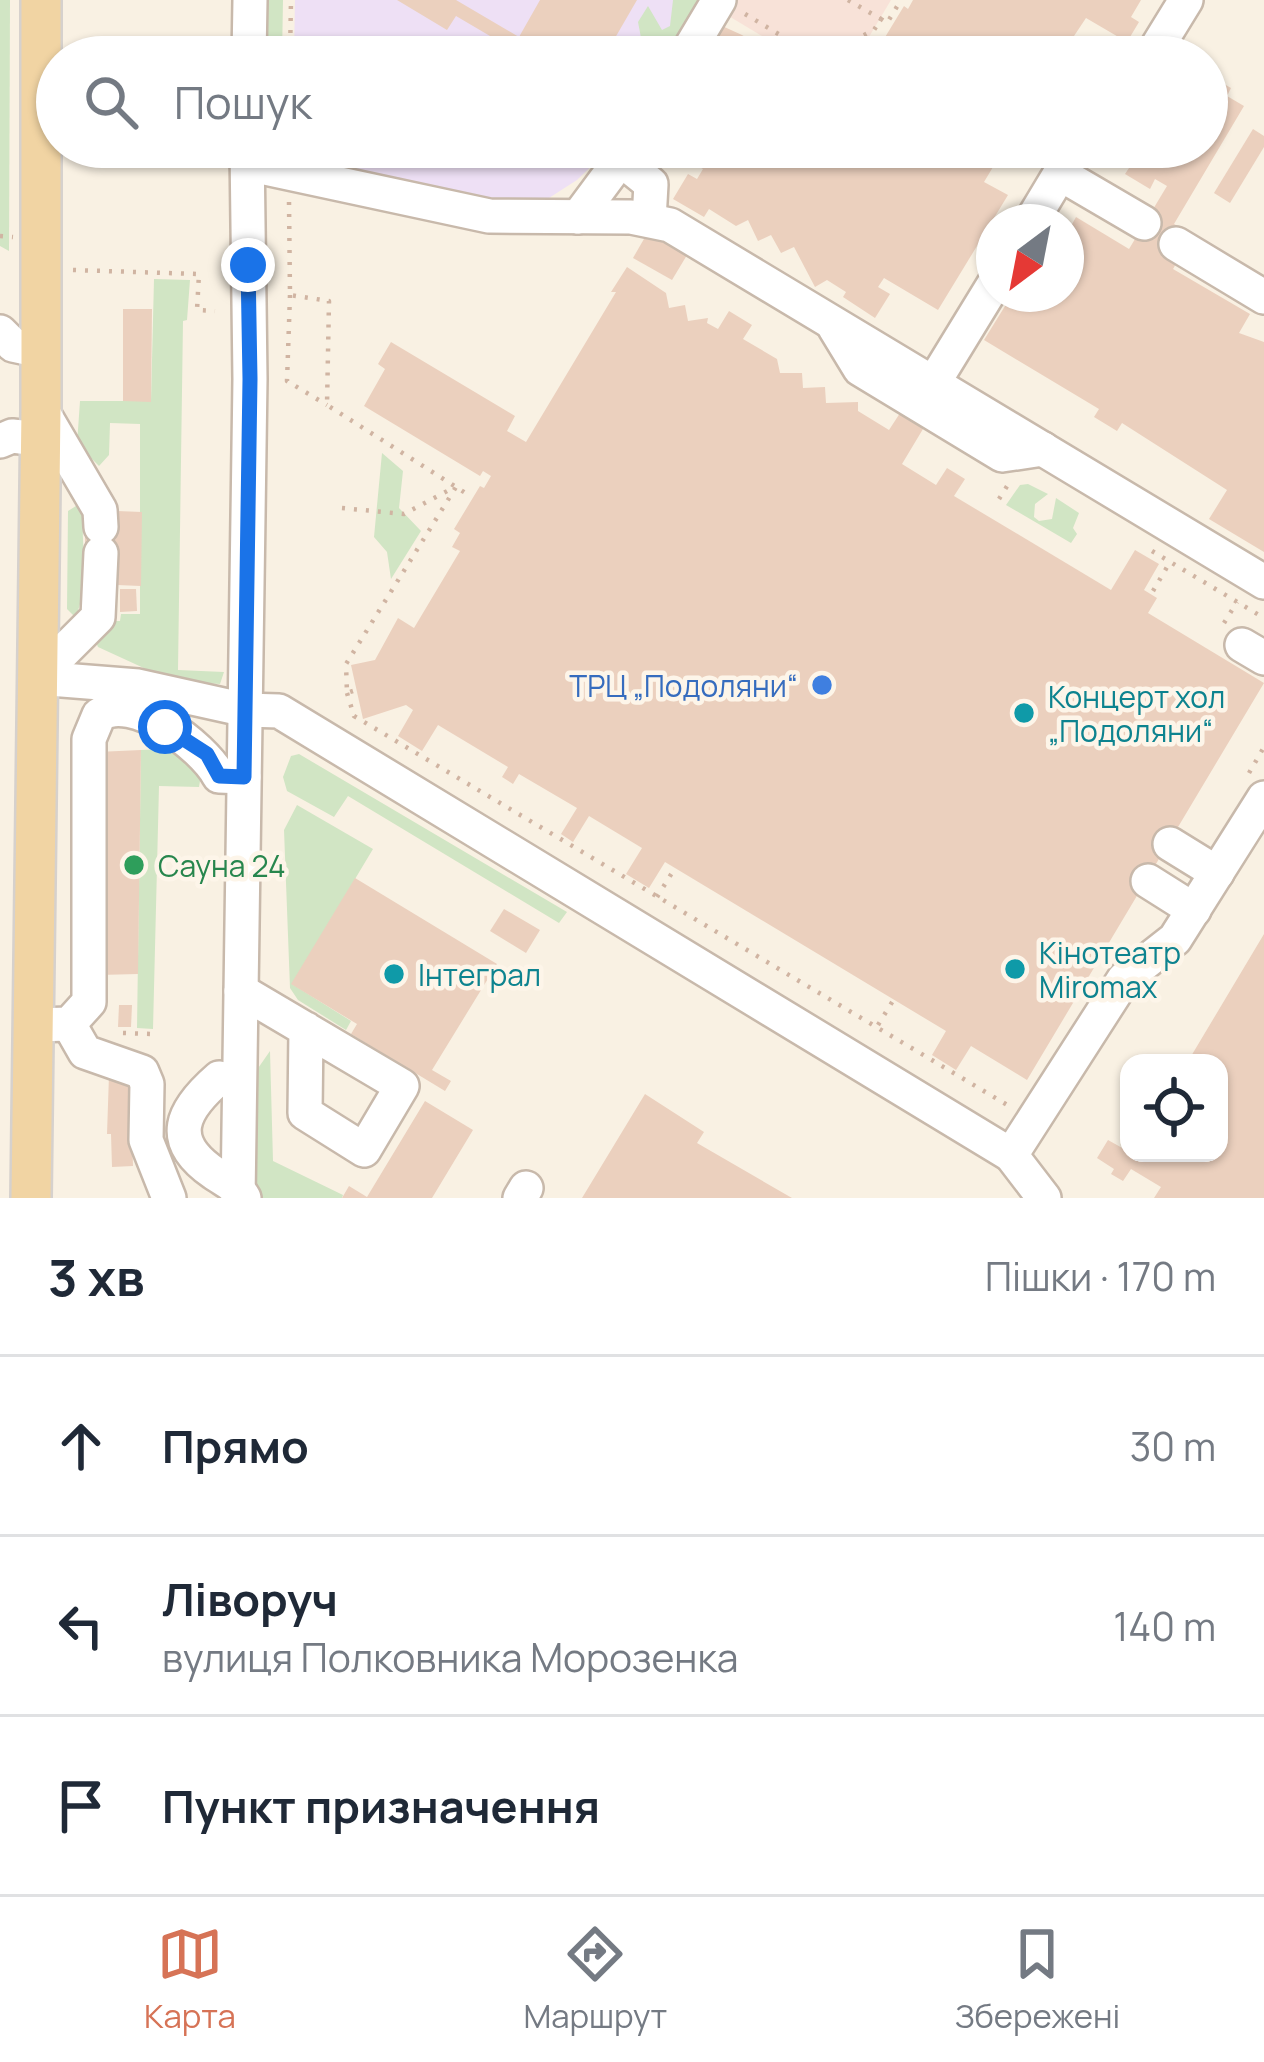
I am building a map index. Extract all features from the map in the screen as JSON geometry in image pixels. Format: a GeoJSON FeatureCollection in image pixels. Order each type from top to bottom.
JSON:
{"type":"FeatureCollection","features":[{"type":"Feature","properties":{"kind":"main road"},"geometry":{"type":"LineString","coordinates":[[41,0],[41,36]]}},
{"type":"Feature","properties":{"kind":"main road"},"geometry":{"type":"LineString","coordinates":[[31,1198],[52,1025],[27,429],[41,351],[41,168]]}},
{"type":"Feature","properties":{"kind":"street"},"geometry":{"type":"LineString","coordinates":[[249,36],[250,0]]}},
{"type":"Feature","properties":{"kind":"street"},"geometry":{"type":"LineString","coordinates":[[1164,36],[1186,0]]}},
{"type":"Feature","properties":{"kind":"street"},"geometry":{"type":"LineString","coordinates":[[704,36],[729,6]]}},
{"type":"Feature","properties":{"kind":"street"},"geometry":{"type":"LineString","coordinates":[[241,1195],[250,379],[247,168]]}},
{"type":"Feature","properties":{"kind":"street"},"geometry":{"type":"LineString","coordinates":[[275,168],[489,217],[649,220],[670,225],[934,382],[1032,462],[1250,592]]}},
{"type":"Feature","properties":{"kind":"street"},"geometry":{"type":"LineString","coordinates":[[578,217],[614,168]]}},
{"type":"Feature","properties":{"kind":"street"},"geometry":{"type":"LineString","coordinates":[[638,168],[651,184],[649,220]]}},
{"type":"Feature","properties":{"kind":"street"},"geometry":{"type":"LineString","coordinates":[[1042,204],[1065,168]]}},
{"type":"Feature","properties":{"kind":"street"},"geometry":{"type":"LineString","coordinates":[[1077,168],[1144,224]]}},
{"type":"Feature","properties":{"kind":"street"},"geometry":{"type":"LineString","coordinates":[[1176,244],[1264,297]]}},
{"type":"Feature","properties":{"kind":"street"},"geometry":{"type":"LineString","coordinates":[[934,382],[977,312]]}},
{"type":"Feature","properties":{"kind":"street"},"geometry":{"type":"LineString","coordinates":[[831,322],[860,369],[1002,454],[1032,462]]}},
{"type":"Feature","properties":{"kind":"street"},"geometry":{"type":"LineString","coordinates":[[0,332],[13,345],[41,351]]}},
{"type":"Feature","properties":{"kind":"street"},"geometry":{"type":"LineString","coordinates":[[27,429],[100,510],[98,617],[37,678]]}},
{"type":"Feature","properties":{"kind":"street"},"geometry":{"type":"LineString","coordinates":[[37,678],[138,686],[246,710],[279,711],[1011,1155],[1044,1198]]}},
{"type":"Feature","properties":{"kind":"street"},"geometry":{"type":"LineString","coordinates":[[169,1198],[146,1140],[147,1084],[142,1072],[85,1052],[52,1025],[89,1002],[91,726],[108,709],[137,713],[207,754],[219,776],[244,777]]}},
{"type":"Feature","properties":{"kind":"street"},"geometry":{"type":"LineString","coordinates":[[1011,1155],[1124,979],[1175,938],[1264,798]]}},
{"type":"Feature","properties":{"kind":"street"},"geometry":{"type":"LineString","coordinates":[[1170,844],[1217,873]]}},
{"type":"Feature","properties":{"kind":"street"},"geometry":{"type":"LineString","coordinates":[[1148,881],[1194,910]]}},
{"type":"Feature","properties":{"kind":"street"},"geometry":{"type":"LineString","coordinates":[[242,991],[306,1029]]}},
{"type":"Feature","properties":{"kind":"street"},"geometry":{"type":"LineString","coordinates":[[219,1078],[193,1101],[184,1126],[184,1144],[241,1195]]}},
{"type":"Feature","properties":{"kind":"path"},"geometry":{"type":"LineString","coordinates":[[290,36],[291,0]]}},
{"type":"Feature","properties":{"kind":"path"},"geometry":{"type":"LineString","coordinates":[[848,0],[887,23],[901,0]]}},
{"type":"Feature","properties":{"kind":"path"},"geometry":{"type":"LineString","coordinates":[[729,6],[782,36]]}},
{"type":"Feature","properties":{"kind":"path"},"geometry":{"type":"LineString","coordinates":[[862,36],[881,20]]}},
{"type":"Feature","properties":{"kind":"path"},"geometry":{"type":"LineString","coordinates":[[287,173],[287,381],[467,494]]}},
{"type":"Feature","properties":{"kind":"path"},"geometry":{"type":"LineString","coordinates":[[61,269],[199,274],[197,310],[215,311]]}},
{"type":"Feature","properties":{"kind":"path"},"geometry":{"type":"LineString","coordinates":[[290,295],[328,301],[327,405]]}},
{"type":"Feature","properties":{"kind":"path"},"geometry":{"type":"LineString","coordinates":[[999,499],[1032,462]]}},
{"type":"Feature","properties":{"kind":"path"},"geometry":{"type":"LineString","coordinates":[[342,508],[404,514],[456,487]]}},
{"type":"Feature","properties":{"kind":"path"},"geometry":{"type":"LineString","coordinates":[[456,487],[346,664],[354,716],[1033,1121]]}},
{"type":"Feature","properties":{"kind":"path"},"geometry":{"type":"LineString","coordinates":[[1150,550],[1250,592],[1264,619]]}},
{"type":"Feature","properties":{"kind":"path"},"geometry":{"type":"LineString","coordinates":[[1153,591],[1170,562]]}},
{"type":"Feature","properties":{"kind":"path"},"geometry":{"type":"LineString","coordinates":[[1242,645],[1250,592]]}},
{"type":"Feature","properties":{"kind":"path"},"geometry":{"type":"LineString","coordinates":[[657,896],[675,868]]}},
{"type":"Feature","properties":{"kind":"path"},"geometry":{"type":"LineString","coordinates":[[877,1028],[894,999]]}},
{"type":"Feature","properties":{"kind":"path"},"geometry":{"type":"LineString","coordinates":[[135,1034],[153,1034]]}},
{"type":"Feature","properties":{"kind":"shaded area"},"geometry":{"type":"Polygon","coordinates":[[[295,0],[707,0],[686,36],[294,36],[295,0]]]}},
{"type":"Feature","properties":{"kind":"shaded area"},"geometry":{"type":"Polygon","coordinates":[[[891,0],[870,36],[762,36],[707,3],[891,0]]]}},
{"type":"Feature","properties":{"kind":"shaded area"},"geometry":{"type":"Polygon","coordinates":[[[336,168],[589,168],[538,205],[509,205],[336,168]]]}},
{"type":"Feature","properties":{"kind":"green space"},"geometry":{"type":"Polygon","coordinates":[[[0,0],[10,0],[9,251],[0,246],[0,0]]]}},
{"type":"Feature","properties":{"kind":"green space"},"geometry":{"type":"Polygon","coordinates":[[[266,0],[283,0],[282,36],[266,36],[266,0]]]}},
{"type":"Feature","properties":{"kind":"green space"},"geometry":{"type":"Polygon","coordinates":[[[673,0],[714,0],[691,36],[641,36],[638,22],[648,6],[662,30],[670,26],[673,0]]]}},
{"type":"Feature","properties":{"kind":"green space"},"geometry":{"type":"Polygon","coordinates":[[[154,279],[190,280],[187,320],[183,321],[178,670],[224,672],[220,684],[172,681],[98,647],[95,640],[108,621],[120,621],[121,614],[140,614],[140,424],[110,423],[109,455],[99,466],[77,444],[80,401],[151,401],[154,279]]]}},
{"type":"Feature","properties":{"kind":"green space"},"geometry":{"type":"Polygon","coordinates":[[[382,453],[403,471],[399,508],[421,531],[391,579],[387,552],[374,537],[382,453]]]}},
{"type":"Feature","properties":{"kind":"green space"},"geometry":{"type":"Polygon","coordinates":[[[1020,485],[1048,494],[1035,504],[1034,517],[1039,521],[1052,519],[1056,498],[1079,513],[1071,543],[1006,505],[1020,485]]]}},
{"type":"Feature","properties":{"kind":"green space"},"geometry":{"type":"Polygon","coordinates":[[[76,506],[83,514],[84,567],[75,617],[67,609],[68,511],[76,506]]]}},
{"type":"Feature","properties":{"kind":"green space"},"geometry":{"type":"Polygon","coordinates":[[[170,742],[202,769],[199,787],[159,786],[153,1029],[137,1028],[141,750],[165,749],[170,742]]]}},
{"type":"Feature","properties":{"kind":"green space"},"geometry":{"type":"Polygon","coordinates":[[[299,754],[567,912],[559,923],[348,796],[334,817],[287,791],[283,777],[291,756],[299,754]]]}},
{"type":"Feature","properties":{"kind":"green space"},"geometry":{"type":"Polygon","coordinates":[[[297,805],[373,849],[292,984],[351,1021],[346,1030],[298,1000],[290,988],[284,830],[297,805]]]}},
{"type":"Feature","properties":{"kind":"green space"},"geometry":{"type":"Polygon","coordinates":[[[270,1051],[273,1161],[342,1198],[255,1198],[252,1077],[270,1051]]]}},
{"type":"Feature","properties":{"kind":"building"},"geometry":{"type":"Polygon","coordinates":[[[397,0],[456,0],[517,36],[490,36],[456,16],[447,30],[397,0]]]}},
{"type":"Feature","properties":{"kind":"building"},"geometry":{"type":"Polygon","coordinates":[[[540,0],[637,0],[616,36],[520,36],[540,0]]]}},
{"type":"Feature","properties":{"kind":"building"},"geometry":{"type":"Polygon","coordinates":[[[913,0],[1141,0],[1131,17],[1139,22],[1131,36],[1117,36],[1086,18],[1074,36],[886,36],[904,6],[908,9],[913,0]]]}},
{"type":"Feature","properties":{"kind":"building"},"geometry":{"type":"Polygon","coordinates":[[[720,25],[744,36],[713,36],[720,25]]]}},
{"type":"Feature","properties":{"kind":"building"},"geometry":{"type":"Polygon","coordinates":[[[1228,97],[1244,106],[1228,133],[1228,97]]]}},
{"type":"Feature","properties":{"kind":"building"},"geometry":{"type":"Polygon","coordinates":[[[1253,129],[1264,136],[1264,147],[1230,203],[1214,193],[1253,129]]]}},
{"type":"Feature","properties":{"kind":"building"},"geometry":{"type":"Polygon","coordinates":[[[701,168],[992,168],[984,182],[1008,195],[1003,204],[976,204],[976,248],[938,310],[884,278],[878,287],[890,294],[875,318],[827,280],[815,287],[794,247],[781,253],[771,235],[758,241],[748,220],[736,226],[709,209],[704,217],[673,199],[688,174],[697,179],[701,168]]]}},
{"type":"Feature","properties":{"kind":"building"},"geometry":{"type":"Polygon","coordinates":[[[1129,168],[1207,168],[1174,224],[1185,230],[1173,269],[1250,314],[1239,333],[1264,342],[1264,552],[1209,519],[1227,490],[1122,423],[1117,431],[1094,417],[1099,409],[984,340],[1001,312],[1084,312],[1084,222],[1129,249],[1167,186],[1155,179],[1150,189],[1125,174],[1129,168]]]}},
{"type":"Feature","properties":{"kind":"building"},"geometry":{"type":"Polygon","coordinates":[[[648,232],[687,255],[672,280],[633,258],[648,232]]]}},
{"type":"Feature","properties":{"kind":"building","name":"ТРЦ „Подоляни“"},"geometry":{"type":"Polygon","coordinates":[[[627,267],[666,293],[669,308],[685,305],[688,321],[708,318],[707,323],[718,329],[729,311],[752,325],[743,339],[777,359],[780,373],[802,373],[803,388],[825,387],[826,403],[858,402],[858,411],[889,430],[902,410],[926,424],[902,464],[936,485],[947,468],[965,479],[954,496],[1111,590],[1135,550],[1159,564],[1144,590],[1157,598],[1148,613],[1264,683],[1027,1080],[971,1046],[956,1070],[932,1055],[946,1031],[665,862],[649,888],[626,874],[642,848],[589,816],[573,842],[561,834],[577,808],[519,774],[513,784],[502,777],[508,767],[438,725],[422,751],[398,736],[413,710],[406,705],[363,719],[351,665],[375,660],[398,618],[414,628],[460,551],[452,547],[460,533],[454,529],[491,476],[483,471],[480,476],[364,406],[385,369],[378,364],[391,342],[515,416],[507,431],[526,442],[627,267]]]}},
{"type":"Feature","properties":{"kind":"building"},"geometry":{"type":"Polygon","coordinates":[[[123,309],[152,309],[151,402],[123,401],[123,309]]]}},
{"type":"Feature","properties":{"kind":"building"},"geometry":{"type":"Polygon","coordinates":[[[117,511],[142,512],[141,586],[117,585],[117,553],[85,552],[85,527],[117,528],[117,511]]]}},
{"type":"Feature","properties":{"kind":"building"},"geometry":{"type":"Polygon","coordinates":[[[120,589],[136,589],[137,611],[120,612],[120,589]]]}},
{"type":"Feature","properties":{"kind":"building"},"geometry":{"type":"Polygon","coordinates":[[[141,750],[138,974],[99,975],[97,752],[141,750]]]}},
{"type":"Feature","properties":{"kind":"building","name":"Інтеграл"},"geometry":{"type":"Polygon","coordinates":[[[355,878],[497,964],[432,1070],[451,1081],[445,1091],[351,1034],[357,1024],[291,984],[355,878]]]}},
{"type":"Feature","properties":{"kind":"building"},"geometry":{"type":"Polygon","coordinates":[[[504,909],[540,930],[526,953],[490,931],[504,909]]]}},
{"type":"Feature","properties":{"kind":"building"},"geometry":{"type":"Polygon","coordinates":[[[1264,934],[1264,1198],[1154,1198],[1161,1187],[1131,1169],[1123,1181],[1097,1158],[1108,1140],[1120,1147],[1120,1162],[1228,1162],[1228,1054],[1192,1054],[1264,934]]]}},
{"type":"Feature","properties":{"kind":"building"},"geometry":{"type":"Polygon","coordinates":[[[119,1005],[132,1005],[131,1027],[118,1027],[119,1005]]]}},
{"type":"Feature","properties":{"kind":"building"},"geometry":{"type":"Polygon","coordinates":[[[130,1074],[133,1166],[112,1167],[111,1134],[107,1134],[109,1075],[130,1074]]]}},
{"type":"Feature","properties":{"kind":"building"},"geometry":{"type":"Polygon","coordinates":[[[645,1094],[704,1132],[697,1143],[792,1198],[582,1198],[645,1094]]]}},
{"type":"Feature","properties":{"kind":"building"},"geometry":{"type":"Polygon","coordinates":[[[425,1101],[473,1130],[432,1198],[342,1198],[349,1186],[367,1197],[425,1101]]]}},
{"type":"Feature","properties":{"kind":"place","name":"ТРЦ „Подоляни“"},"geometry":{"type":"Point","coordinates":[822,685]}},
{"type":"Feature","properties":{"kind":"place","name":"Концерт хол „Подоляни“"},"geometry":{"type":"Point","coordinates":[1024,713]}},
{"type":"Feature","properties":{"kind":"place","name":"Сауна 24"},"geometry":{"type":"Point","coordinates":[134,865]}},
{"type":"Feature","properties":{"kind":"place","name":"Кінотеатр Miromax"},"geometry":{"type":"Point","coordinates":[1015,969]}},
{"type":"Feature","properties":{"kind":"place","name":"Інтеграл"},"geometry":{"type":"Point","coordinates":[394,974]}},
{"type":"Feature","properties":{"kind":"route"},"geometry":{"type":"LineString","coordinates":[[165,727],[207,754],[219,776],[244,777],[248,265]]}}]}
